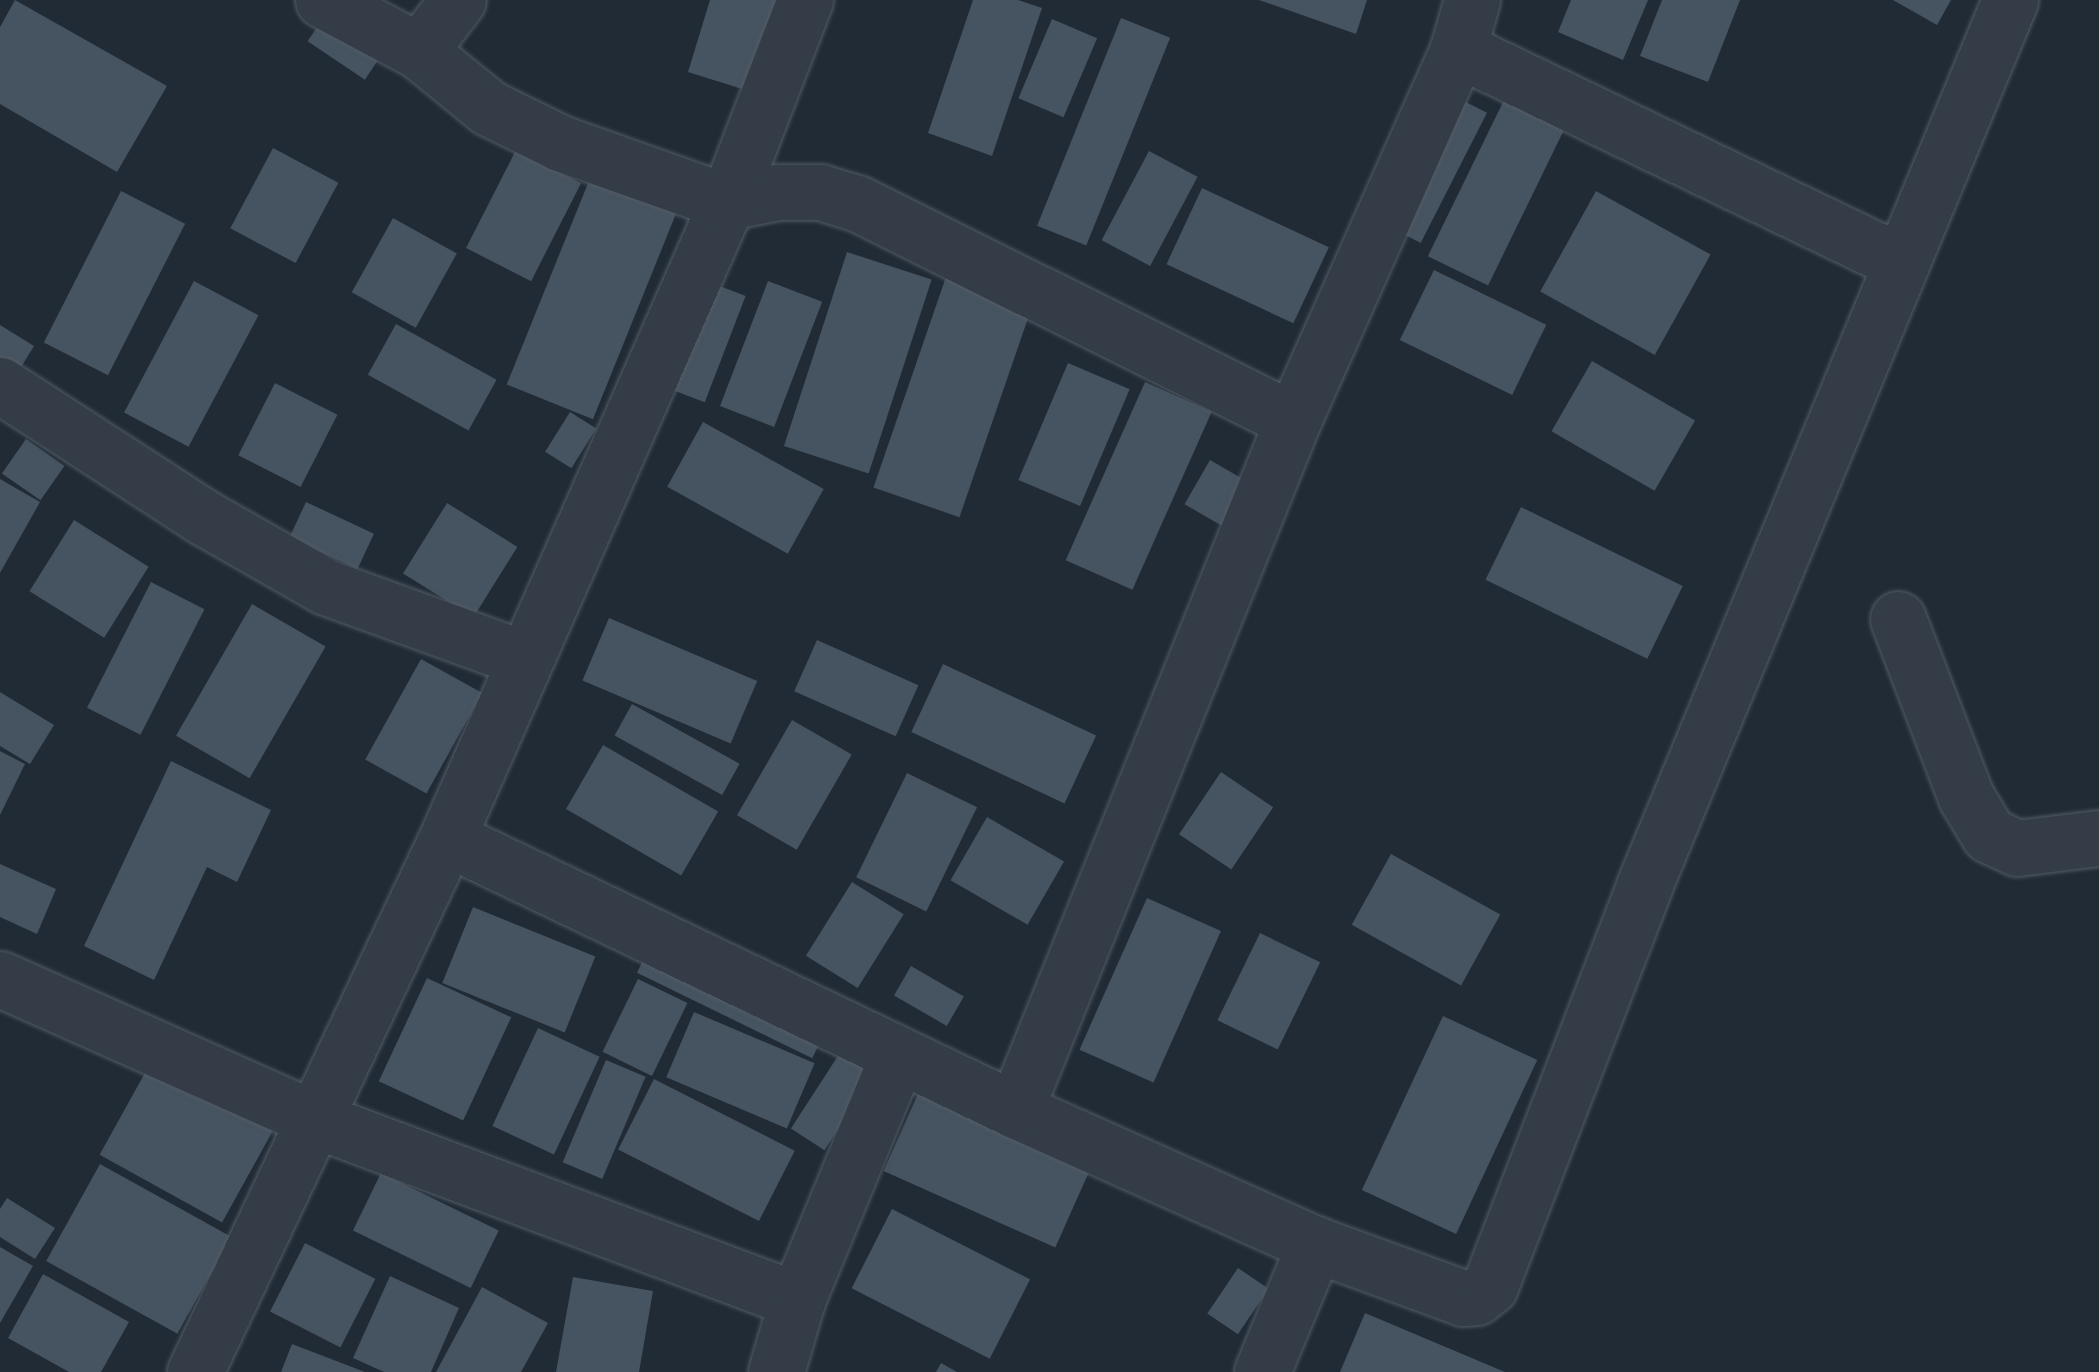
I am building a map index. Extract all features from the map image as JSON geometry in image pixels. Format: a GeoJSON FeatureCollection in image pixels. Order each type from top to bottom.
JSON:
{"type":"FeatureCollection","features":[{"type":"Feature","properties":{"kind":"street"},"geometry":{"type":"LineString","coordinates":[[323,0],[419,52],[489,108],[560,143],[727,202],[778,192],[820,192],[857,204],[1293,420]]}},
{"type":"Feature","properties":{"kind":"street"},"geometry":{"type":"LineString","coordinates":[[419,52],[458,0]]}},
{"type":"Feature","properties":{"kind":"street"},"geometry":{"type":"LineString","coordinates":[[195,1372],[446,838],[727,202],[805,0]]}},
{"type":"Feature","properties":{"kind":"street"},"geometry":{"type":"LineString","coordinates":[[446,838],[1015,1110],[1316,1244],[1462,1298],[1476,1297],[1490,1286],[1644,886],[2010,0]]}},
{"type":"Feature","properties":{"kind":"street"},"geometry":{"type":"LineString","coordinates":[[1015,1110],[1293,420],[1465,24],[1900,262]]}},
{"type":"Feature","properties":{"kind":"street"},"geometry":{"type":"LineString","coordinates":[[0,385],[205,518],[326,587],[525,659]]}},
{"type":"Feature","properties":{"kind":"street"},"geometry":{"type":"LineString","coordinates":[[1898,619],[1966,797],[1989,836],[2017,848],[2099,838]]}},
{"type":"Feature","properties":{"kind":"street"},"geometry":{"type":"LineString","coordinates":[[0,978],[316,1120],[797,1300]]}},
{"type":"Feature","properties":{"kind":"street"},"geometry":{"type":"LineString","coordinates":[[776,1372],[797,1300],[898,1054]]}},
{"type":"Feature","properties":{"kind":"street"},"geometry":{"type":"LineString","coordinates":[[1262,1372],[1316,1244]]}},
{"type":"Feature","properties":{"kind":"building"},"geometry":{"type":"Polygon","coordinates":[[[15,0],[167,86],[117,172],[0,104],[0,27],[15,0]]]}},
{"type":"Feature","properties":{"kind":"building"},"geometry":{"type":"Polygon","coordinates":[[[710,0],[787,0],[758,94],[688,72],[710,0]]]}},
{"type":"Feature","properties":{"kind":"building"},"geometry":{"type":"Polygon","coordinates":[[[973,0],[1018,0],[1042,8],[992,156],[928,133],[973,0]]]}},
{"type":"Feature","properties":{"kind":"building"},"geometry":{"type":"Polygon","coordinates":[[[1259,0],[1367,0],[1356,34],[1259,0]]]}},
{"type":"Feature","properties":{"kind":"building"},"geometry":{"type":"Polygon","coordinates":[[[1571,0],[1648,0],[1623,60],[1558,32],[1571,0]]]}},
{"type":"Feature","properties":{"kind":"building"},"geometry":{"type":"Polygon","coordinates":[[[1662,0],[1740,0],[1708,82],[1640,56],[1662,0]]]}},
{"type":"Feature","properties":{"kind":"building"},"geometry":{"type":"Polygon","coordinates":[[[1893,0],[1951,0],[1937,25],[1893,0]]]}},
{"type":"Feature","properties":{"kind":"building"},"geometry":{"type":"Polygon","coordinates":[[[330,8],[387,47],[365,80],[308,41],[330,8]]]}},
{"type":"Feature","properties":{"kind":"building"},"geometry":{"type":"Polygon","coordinates":[[[1121,18],[1170,38],[1086,246],[1037,226],[1121,18]]]}},
{"type":"Feature","properties":{"kind":"building"},"geometry":{"type":"Polygon","coordinates":[[[1052,19],[1097,38],[1064,117],[1018,98],[1052,19]]]}},
{"type":"Feature","properties":{"kind":"building"},"geometry":{"type":"Polygon","coordinates":[[[1454,96],[1487,113],[1421,243],[1388,226],[1454,96]]]}},
{"type":"Feature","properties":{"kind":"building"},"geometry":{"type":"Polygon","coordinates":[[[1505,98],[1565,127],[1488,286],[1428,256],[1505,98]]]}},
{"type":"Feature","properties":{"kind":"building"},"geometry":{"type":"Polygon","coordinates":[[[273,148],[338,183],[296,263],[230,228],[273,148]]]}},
{"type":"Feature","properties":{"kind":"building"},"geometry":{"type":"Polygon","coordinates":[[[516,150],[581,183],[531,281],[466,248],[516,150]]]}},
{"type":"Feature","properties":{"kind":"building"},"geometry":{"type":"Polygon","coordinates":[[[1149,151],[1198,177],[1150,266],[1102,240],[1149,151]]]}},
{"type":"Feature","properties":{"kind":"building"},"geometry":{"type":"Polygon","coordinates":[[[597,161],[683,196],[593,419],[507,384],[597,161]]]}},
{"type":"Feature","properties":{"kind":"building"},"geometry":{"type":"Polygon","coordinates":[[[1202,188],[1329,247],[1293,323],[1167,264],[1202,188]]]}},
{"type":"Feature","properties":{"kind":"building"},"geometry":{"type":"Polygon","coordinates":[[[121,191],[185,224],[108,375],[44,342],[121,191]]]}},
{"type":"Feature","properties":{"kind":"building"},"geometry":{"type":"Polygon","coordinates":[[[1596,191],[1711,255],[1655,355],[1540,292],[1596,191]]]}},
{"type":"Feature","properties":{"kind":"building"},"geometry":{"type":"Polygon","coordinates":[[[393,218],[457,253],[416,328],[352,292],[393,218]]]}},
{"type":"Feature","properties":{"kind":"building"},"geometry":{"type":"Polygon","coordinates":[[[847,252],[932,280],[869,474],[784,446],[847,252]]]}},
{"type":"Feature","properties":{"kind":"building"},"geometry":{"type":"Polygon","coordinates":[[[1434,270],[1546,325],[1512,395],[1400,340],[1434,270]]]}},
{"type":"Feature","properties":{"kind":"building"},"geometry":{"type":"Polygon","coordinates":[[[948,271],[1034,301],[959,517],[873,488],[948,271]]]}},
{"type":"Feature","properties":{"kind":"building"},"geometry":{"type":"Polygon","coordinates":[[[194,281],[258,315],[189,447],[124,413],[194,281]]]}},
{"type":"Feature","properties":{"kind":"building"},"geometry":{"type":"Polygon","coordinates":[[[768,281],[822,302],[774,427],[720,406],[768,281]]]}},
{"type":"Feature","properties":{"kind":"building"},"geometry":{"type":"Polygon","coordinates":[[[712,283],[746,296],[705,402],[671,389],[712,283]]]}},
{"type":"Feature","properties":{"kind":"building"},"geometry":{"type":"Polygon","coordinates":[[[396,324],[497,380],[468,430],[368,375],[396,324]]]}},
{"type":"Feature","properties":{"kind":"building"},"geometry":{"type":"Polygon","coordinates":[[[0,325],[34,346],[10,385],[0,379],[0,325]]]}},
{"type":"Feature","properties":{"kind":"building"},"geometry":{"type":"Polygon","coordinates":[[[1592,361],[1695,420],[1655,491],[1552,431],[1592,361]]]}},
{"type":"Feature","properties":{"kind":"building"},"geometry":{"type":"Polygon","coordinates":[[[1068,363],[1130,389],[1080,506],[1018,480],[1068,363]]]}},
{"type":"Feature","properties":{"kind":"building"},"geometry":{"type":"Polygon","coordinates":[[[1145,382],[1212,412],[1132,590],[1066,560],[1145,382]]]}},
{"type":"Feature","properties":{"kind":"building"},"geometry":{"type":"Polygon","coordinates":[[[275,383],[337,415],[301,487],[238,455],[275,383]]]}},
{"type":"Feature","properties":{"kind":"building"},"geometry":{"type":"Polygon","coordinates":[[[570,412],[596,428],[571,468],[545,452],[570,412]]]}},
{"type":"Feature","properties":{"kind":"building"},"geometry":{"type":"Polygon","coordinates":[[[703,422],[824,489],[788,554],[667,487],[703,422]]]}},
{"type":"Feature","properties":{"kind":"building"},"geometry":{"type":"Polygon","coordinates":[[[26,439],[65,466],[40,500],[2,473],[26,439]]]}},
{"type":"Feature","properties":{"kind":"building"},"geometry":{"type":"Polygon","coordinates":[[[1210,460],[1247,482],[1222,526],[1184,504],[1210,460]]]}},
{"type":"Feature","properties":{"kind":"building"},"geometry":{"type":"Polygon","coordinates":[[[0,479],[40,502],[0,573],[0,479]]]}},
{"type":"Feature","properties":{"kind":"building"},"geometry":{"type":"Polygon","coordinates":[[[306,502],[374,534],[357,569],[290,537],[306,502]]]}},
{"type":"Feature","properties":{"kind":"building"},"geometry":{"type":"Polygon","coordinates":[[[447,503],[517,547],[473,617],[403,573],[447,503]]]}},
{"type":"Feature","properties":{"kind":"building"},"geometry":{"type":"Polygon","coordinates":[[[1521,507],[1683,586],[1647,659],[1485,580],[1521,507]]]}},
{"type":"Feature","properties":{"kind":"building"},"geometry":{"type":"Polygon","coordinates":[[[74,520],[149,567],[104,638],[29,591],[74,520]]]}},
{"type":"Feature","properties":{"kind":"building"},"geometry":{"type":"Polygon","coordinates":[[[151,582],[204,609],[140,735],[87,708],[151,582]]]}},
{"type":"Feature","properties":{"kind":"building"},"geometry":{"type":"Polygon","coordinates":[[[252,604],[326,646],[250,778],[176,736],[252,604]]]}},
{"type":"Feature","properties":{"kind":"building"},"geometry":{"type":"Polygon","coordinates":[[[609,618],[757,681],[731,744],[582,681],[609,618]]]}},
{"type":"Feature","properties":{"kind":"building"},"geometry":{"type":"Polygon","coordinates":[[[817,640],[918,685],[896,736],[794,691],[817,640]]]}},
{"type":"Feature","properties":{"kind":"building"},"geometry":{"type":"Polygon","coordinates":[[[421,659],[482,693],[426,794],[365,760],[421,659]]]}},
{"type":"Feature","properties":{"kind":"building"},"geometry":{"type":"Polygon","coordinates":[[[943,664],[1096,735],[1064,803],[911,732],[943,664]]]}},
{"type":"Feature","properties":{"kind":"building"},"geometry":{"type":"Polygon","coordinates":[[[0,692],[54,725],[30,764],[0,746],[0,692]]]}},
{"type":"Feature","properties":{"kind":"building"},"geometry":{"type":"Polygon","coordinates":[[[632,704],[740,764],[722,795],[615,735],[632,704]]]}},
{"type":"Feature","properties":{"kind":"building"},"geometry":{"type":"Polygon","coordinates":[[[792,720],[852,754],[797,850],[737,815],[792,720]]]}},
{"type":"Feature","properties":{"kind":"building"},"geometry":{"type":"Polygon","coordinates":[[[603,745],[718,812],[681,876],[566,809],[603,745]]]}},
{"type":"Feature","properties":{"kind":"building"},"geometry":{"type":"Polygon","coordinates":[[[0,751],[25,764],[0,815],[0,751]]]}},
{"type":"Feature","properties":{"kind":"building"},"geometry":{"type":"Polygon","coordinates":[[[171,761],[271,810],[237,882],[207,867],[154,980],[84,946],[171,761]]]}},
{"type":"Feature","properties":{"kind":"building"},"geometry":{"type":"Polygon","coordinates":[[[1221,772],[1273,807],[1231,869],[1179,834],[1221,772]]]}},
{"type":"Feature","properties":{"kind":"building"},"geometry":{"type":"Polygon","coordinates":[[[907,773],[977,807],[926,911],[856,877],[907,773]]]}},
{"type":"Feature","properties":{"kind":"building"},"geometry":{"type":"Polygon","coordinates":[[[987,817],[1064,862],[1028,925],[950,880],[987,817]]]}},
{"type":"Feature","properties":{"kind":"building"},"geometry":{"type":"Polygon","coordinates":[[[1391,854],[1500,915],[1461,985],[1352,925],[1391,854]]]}},
{"type":"Feature","properties":{"kind":"building"},"geometry":{"type":"Polygon","coordinates":[[[0,864],[56,889],[37,934],[0,917],[0,864]]]}},
{"type":"Feature","properties":{"kind":"building"},"geometry":{"type":"Polygon","coordinates":[[[852,882],[904,914],[858,988],[806,956],[852,882]]]}},
{"type":"Feature","properties":{"kind":"building"},"geometry":{"type":"Polygon","coordinates":[[[1147,898],[1221,931],[1153,1083],[1079,1050],[1147,898]]]}},
{"type":"Feature","properties":{"kind":"building"},"geometry":{"type":"Polygon","coordinates":[[[473,907],[595,956],[565,1032],[442,983],[473,907]]]}},
{"type":"Feature","properties":{"kind":"building"},"geometry":{"type":"Polygon","coordinates":[[[1260,933],[1320,962],[1278,1050],[1217,1020],[1260,933]]]}},
{"type":"Feature","properties":{"kind":"building"},"geometry":{"type":"Polygon","coordinates":[[[651,944],[826,1029],[812,1058],[637,973],[651,944]]]}},
{"type":"Feature","properties":{"kind":"building"},"geometry":{"type":"Polygon","coordinates":[[[911,966],[964,996],[947,1026],[894,995],[911,966]]]}},
{"type":"Feature","properties":{"kind":"building"},"geometry":{"type":"Polygon","coordinates":[[[427,978],[511,1017],[463,1121],[379,1081],[427,978]]]}},
{"type":"Feature","properties":{"kind":"building"},"geometry":{"type":"Polygon","coordinates":[[[638,979],[687,1003],[652,1076],[602,1052],[638,979]]]}},
{"type":"Feature","properties":{"kind":"building"},"geometry":{"type":"Polygon","coordinates":[[[694,1012],[815,1063],[787,1129],[666,1077],[694,1012]]]}},
{"type":"Feature","properties":{"kind":"building"},"geometry":{"type":"Polygon","coordinates":[[[1443,1016],[1537,1060],[1456,1234],[1362,1190],[1443,1016]]]}},
{"type":"Feature","properties":{"kind":"building"},"geometry":{"type":"Polygon","coordinates":[[[538,1028],[600,1057],[554,1155],[492,1126],[538,1028]]]}},
{"type":"Feature","properties":{"kind":"building"},"geometry":{"type":"Polygon","coordinates":[[[847,1042],[881,1064],[824,1150],[791,1128],[847,1042]]]}},
{"type":"Feature","properties":{"kind":"building"},"geometry":{"type":"Polygon","coordinates":[[[606,1060],[646,1077],[602,1179],[563,1162],[606,1060]]]}},
{"type":"Feature","properties":{"kind":"building"},"geometry":{"type":"Polygon","coordinates":[[[151,1062],[273,1130],[222,1223],[100,1155],[151,1062]]]}},
{"type":"Feature","properties":{"kind":"building"},"geometry":{"type":"Polygon","coordinates":[[[654,1079],[795,1151],[759,1221],[618,1149],[654,1079]]]}},
{"type":"Feature","properties":{"kind":"building"},"geometry":{"type":"Polygon","coordinates":[[[921,1087],[1093,1163],[1055,1248],[884,1171],[921,1087]]]}},
{"type":"Feature","properties":{"kind":"building"},"geometry":{"type":"Polygon","coordinates":[[[100,1164],[231,1237],[177,1334],[46,1261],[100,1164]]]}},
{"type":"Feature","properties":{"kind":"building"},"geometry":{"type":"Polygon","coordinates":[[[381,1173],[499,1230],[471,1288],[353,1231],[381,1173]]]}},
{"type":"Feature","properties":{"kind":"building"},"geometry":{"type":"Polygon","coordinates":[[[7,1198],[55,1228],[35,1259],[0,1237],[0,1209],[7,1198]]]}},
{"type":"Feature","properties":{"kind":"building"},"geometry":{"type":"Polygon","coordinates":[[[892,1209],[1030,1279],[990,1359],[852,1288],[892,1209]]]}},
{"type":"Feature","properties":{"kind":"building"},"geometry":{"type":"Polygon","coordinates":[[[305,1243],[375,1279],[340,1347],[270,1312],[305,1243]]]}},
{"type":"Feature","properties":{"kind":"building"},"geometry":{"type":"Polygon","coordinates":[[[0,1247],[33,1266],[0,1323],[0,1247]]]}},
{"type":"Feature","properties":{"kind":"building"},"geometry":{"type":"Polygon","coordinates":[[[1238,1268],[1269,1289],[1238,1334],[1207,1314],[1238,1268]]]}},
{"type":"Feature","properties":{"kind":"building"},"geometry":{"type":"Polygon","coordinates":[[[43,1274],[129,1322],[101,1372],[69,1372],[8,1338],[43,1274]]]}},
{"type":"Feature","properties":{"kind":"building"},"geometry":{"type":"Polygon","coordinates":[[[390,1276],[459,1308],[431,1372],[384,1372],[353,1358],[390,1276]]]}},
{"type":"Feature","properties":{"kind":"building"},"geometry":{"type":"Polygon","coordinates":[[[573,1277],[653,1291],[639,1372],[556,1372],[573,1277]]]}},
{"type":"Feature","properties":{"kind":"building"},"geometry":{"type":"Polygon","coordinates":[[[482,1287],[548,1323],[521,1372],[436,1372],[482,1287]]]}},
{"type":"Feature","properties":{"kind":"building"},"geometry":{"type":"Polygon","coordinates":[[[1365,1313],[1505,1372],[1340,1372],[1365,1313]]]}},
{"type":"Feature","properties":{"kind":"building"},"geometry":{"type":"Polygon","coordinates":[[[292,1344],[365,1372],[281,1372],[292,1344]]]}},
{"type":"Feature","properties":{"kind":"building"},"geometry":{"type":"Polygon","coordinates":[[[941,1363],[957,1372],[936,1372],[941,1363]]]}}]}
